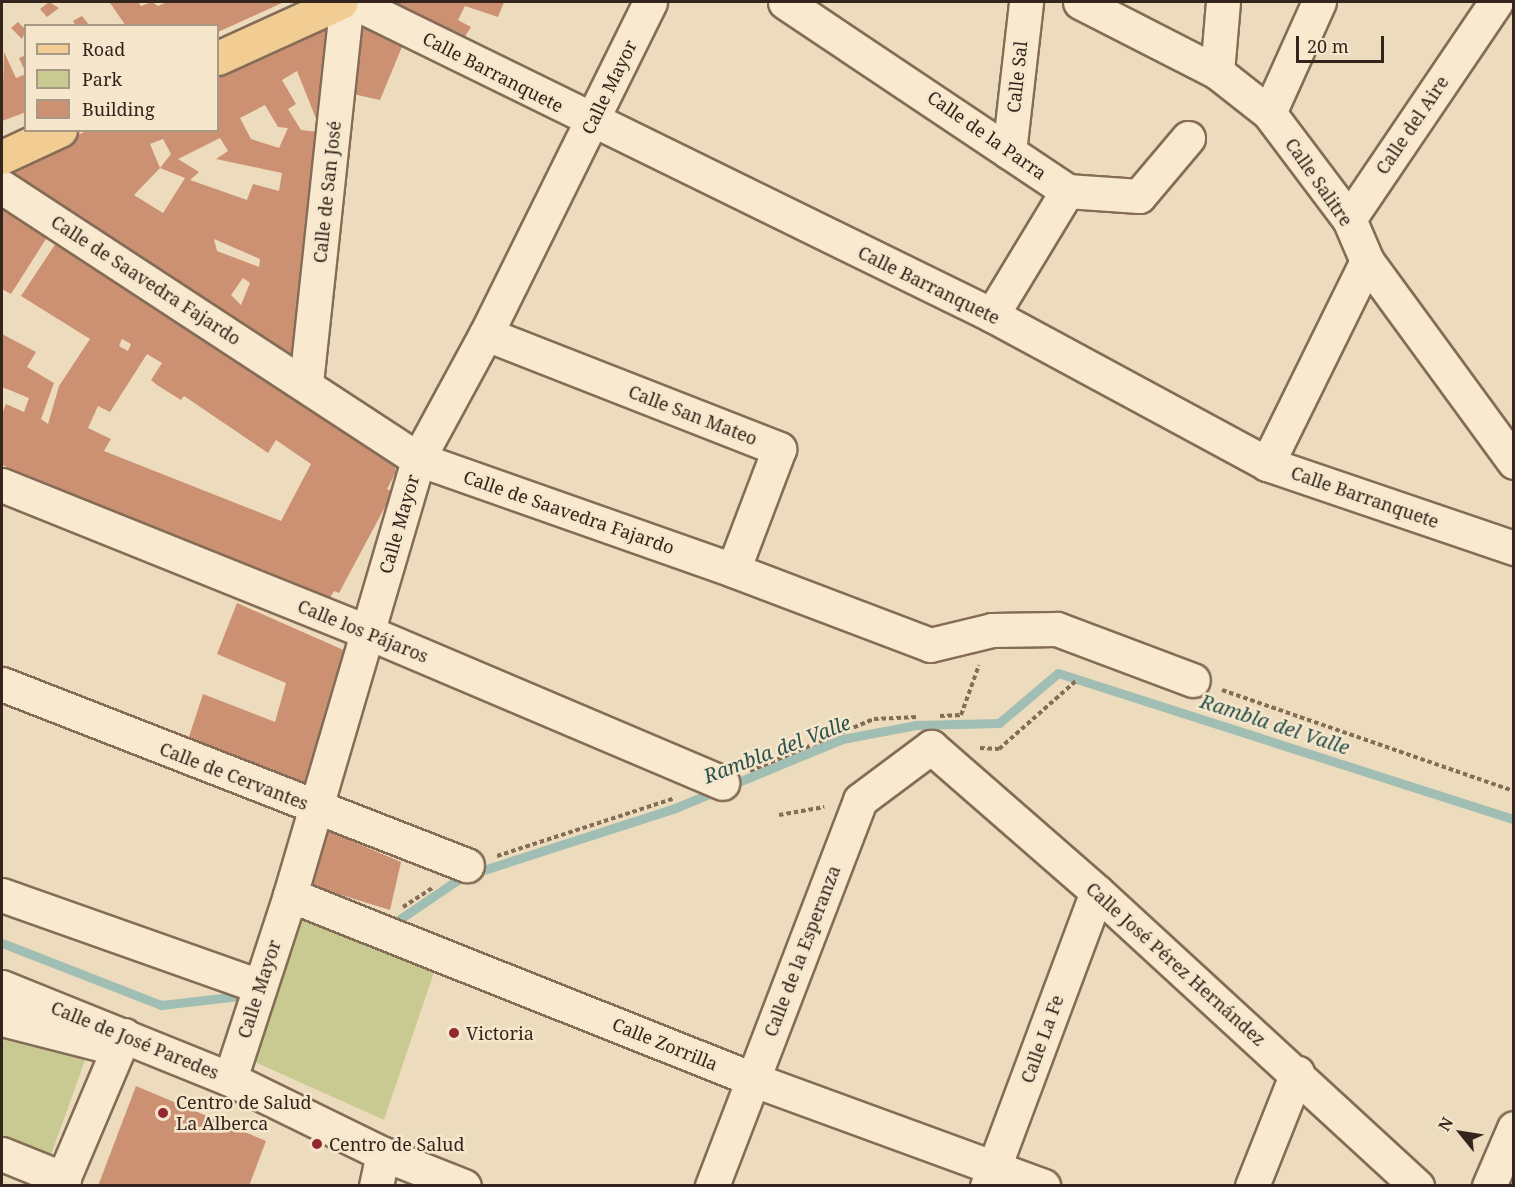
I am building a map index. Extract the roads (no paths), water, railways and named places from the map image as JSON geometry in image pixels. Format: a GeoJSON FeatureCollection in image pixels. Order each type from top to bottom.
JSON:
{"type":"FeatureCollection","features":[{"type":"Feature","properties":{"kind":"main road"},"geometry":{"type":"LineString","coordinates":[[219,58],[341,2]]}},
{"type":"Feature","properties":{"kind":"main road"},"geometry":{"type":"LineString","coordinates":[[2,157],[56,132]]}},
{"type":"Feature","properties":{"kind":"street","name":"Calle de San José"},"geometry":{"type":"LineString","coordinates":[[306,383],[347,2]]}},
{"type":"Feature","properties":{"kind":"street","name":"Calle Barranquete"},"geometry":{"type":"LineString","coordinates":[[353,2],[592,122],[992,315],[1267,464],[1514,548]]}},
{"type":"Feature","properties":{"kind":"street","name":"Calle Mayor"},"geometry":{"type":"LineString","coordinates":[[230,1079],[290,895],[418,459],[486,334],[650,2]]}},
{"type":"Feature","properties":{"kind":"street","name":"Calle de la Parra"},"geometry":{"type":"LineString","coordinates":[[785,2],[916,86],[1067,190]]}},
{"type":"Feature","properties":{"kind":"street","name":"Calle Sal"},"geometry":{"type":"LineString","coordinates":[[1009,152],[1026,2]]}},
{"type":"Feature","properties":{"kind":"street","name":"Calle Salitre"},"geometry":{"type":"LineString","coordinates":[[1080,2],[1216,72],[1269,113],[1349,219],[1367,261],[1514,462]]}},
{"type":"Feature","properties":{"kind":"street"},"geometry":{"type":"LineString","coordinates":[[1216,72],[1223,2]]}},
{"type":"Feature","properties":{"kind":"street"},"geometry":{"type":"LineString","coordinates":[[1269,113],[1319,2]]}},
{"type":"Feature","properties":{"kind":"street","name":"Calle del Aire"},"geometry":{"type":"LineString","coordinates":[[1349,219],[1496,2]]}},
{"type":"Feature","properties":{"kind":"street"},"geometry":{"type":"LineString","coordinates":[[992,315],[1067,190],[1139,196],[1188,138]]}},
{"type":"Feature","properties":{"kind":"street","name":"Calle de Saavedra Fajardo"},"geometry":{"type":"LineString","coordinates":[[2,187],[306,383],[418,459],[733,570],[930,645],[992,630],[1057,629],[1192,680]]}},
{"type":"Feature","properties":{"kind":"street"},"geometry":{"type":"LineString","coordinates":[[1267,464],[1367,261]]}},
{"type":"Feature","properties":{"kind":"street","name":"Calle San Mateo"},"geometry":{"type":"LineString","coordinates":[[486,334],[778,449],[733,570]]}},
{"type":"Feature","properties":{"kind":"street","name":"Calle los Pájaros"},"geometry":{"type":"LineString","coordinates":[[2,485],[367,632],[722,783]]}},
{"type":"Feature","properties":{"kind":"street","name":"Calle de Cervantes"},"geometry":{"type":"LineString","coordinates":[[2,684],[466,865]]}},
{"type":"Feature","properties":{"kind":"street","name":"Calle de la Esperanza"},"geometry":{"type":"LineString","coordinates":[[712,1185],[860,800],[931,747]]}},
{"type":"Feature","properties":{"kind":"street","name":"Calle José Pérez Hernández"},"geometry":{"type":"LineString","coordinates":[[931,747],[1097,892],[1297,1073],[1373,1149],[1417,1185]]}},
{"type":"Feature","properties":{"kind":"street","name":"Calle La Fe"},"geometry":{"type":"LineString","coordinates":[[991,1176],[1097,892]]}},
{"type":"Feature","properties":{"kind":"street"},"geometry":{"type":"LineString","coordinates":[[2,895],[259,986]]}},
{"type":"Feature","properties":{"kind":"street","name":"Calle Zorrilla"},"geometry":{"type":"LineString","coordinates":[[290,895],[991,1176],[1042,1185]]}},
{"type":"Feature","properties":{"kind":"street","name":"Calle de José Paredes"},"geometry":{"type":"LineString","coordinates":[[2,987],[121,1042],[230,1079],[380,1170],[464,1185]]}},
{"type":"Feature","properties":{"kind":"street"},"geometry":{"type":"LineString","coordinates":[[2,1154],[62,1182],[121,1042],[3,1024]]}},
{"type":"Feature","properties":{"kind":"street"},"geometry":{"type":"LineString","coordinates":[[1252,1185],[1297,1073]]}},
{"type":"Feature","properties":{"kind":"street"},"geometry":{"type":"LineString","coordinates":[[1489,1185],[1514,1128]]}},
{"type":"Feature","properties":{"kind":"waterway","name":"Rambla del Valle"},"geometry":{"type":"LineString","coordinates":[[397,921],[462,877],[675,808],[842,739],[916,725],[999,723],[1058,673],[1514,819]]}},
{"type":"Feature","properties":{"kind":"waterway","name":"Rambla del Valle"},"geometry":{"type":"LineString","coordinates":[[2,943],[161,1005],[239,996]]}},
{"type":"Feature","properties":{"kind":"place","name":"Victoria"},"geometry":{"type":"Point","coordinates":[454,1033]}},
{"type":"Feature","properties":{"kind":"place","name":"Centro de Salud La Alberca"},"geometry":{"type":"Point","coordinates":[163,1113]}},
{"type":"Feature","properties":{"kind":"place","name":"Centro de Salud"},"geometry":{"type":"Point","coordinates":[317,1144]}}]}
